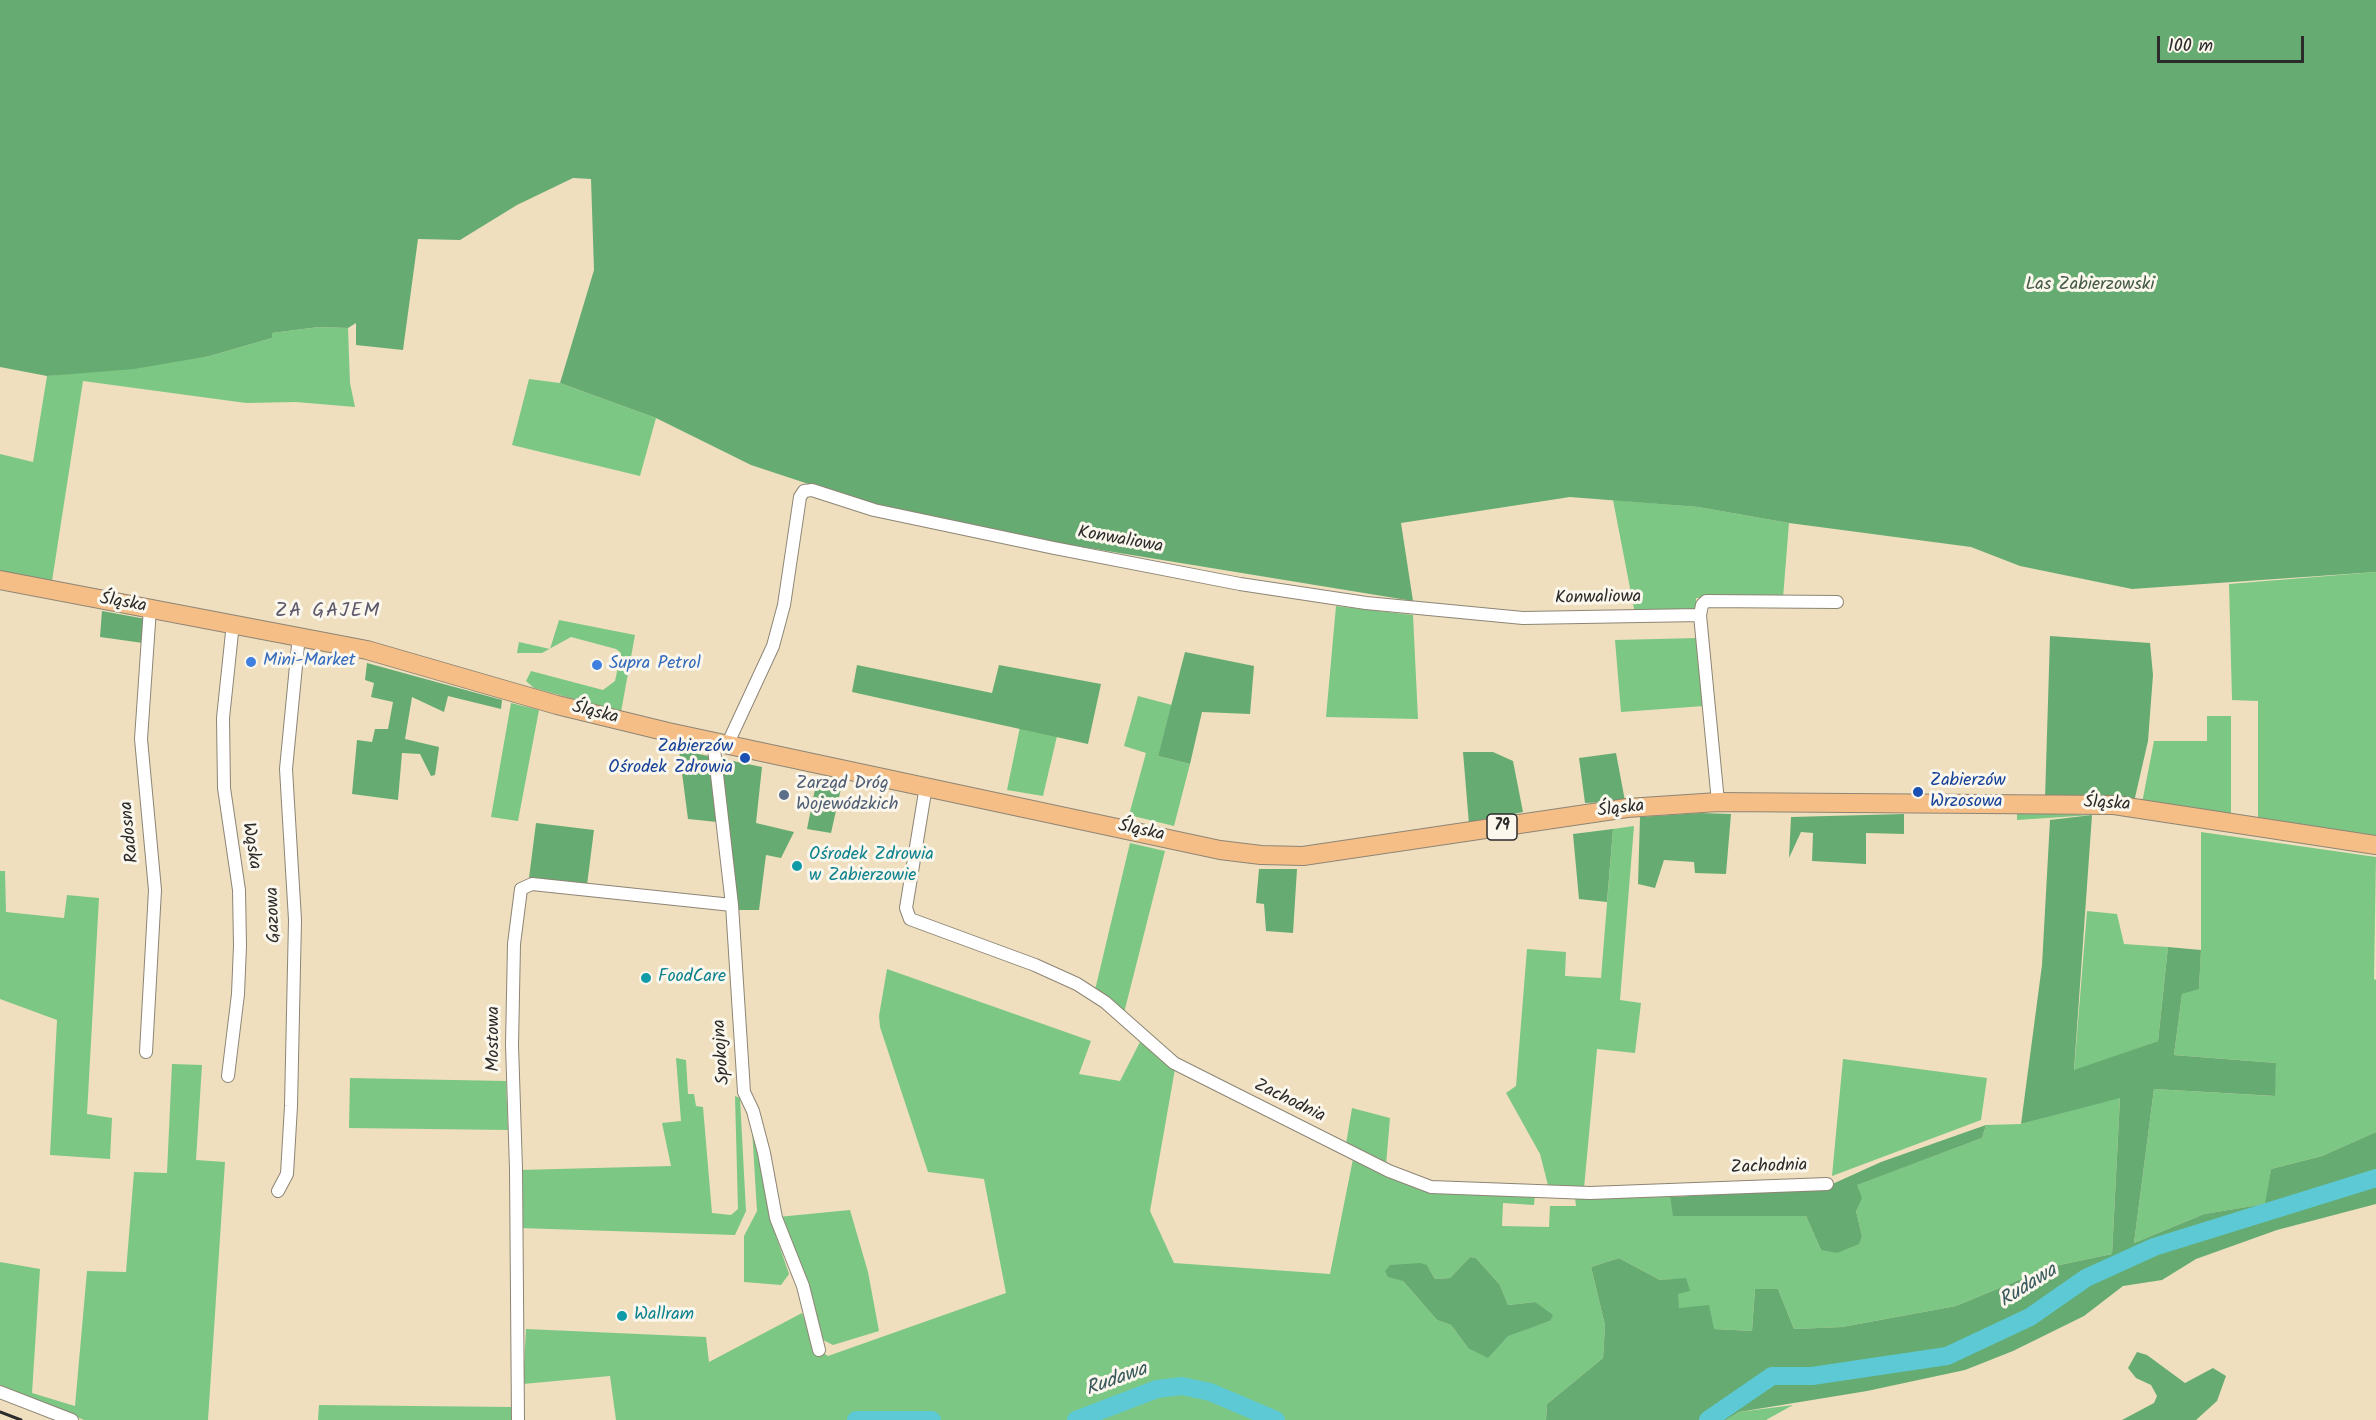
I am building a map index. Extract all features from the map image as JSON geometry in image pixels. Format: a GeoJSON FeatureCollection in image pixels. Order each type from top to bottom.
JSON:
{"type":"FeatureCollection","features":[{"type":"Feature","properties":{"kind":"main road","name":"Śląska"},"geometry":{"type":"LineString","coordinates":[[0,580],[298,635],[367,650],[557,705],[1220,850],[1303,856],[1627,808],[1718,802],[2114,805],[2376,845]]}},
{"type":"Feature","properties":{"kind":"street","name":"Konwaliowa"},"geometry":{"type":"LineString","coordinates":[[721,742],[773,646],[784,605],[800,497],[804,491],[812,489],[874,510],[971,531],[1320,597],[1523,618],[1700,615]]}},
{"type":"Feature","properties":{"kind":"street"},"geometry":{"type":"LineString","coordinates":[[1718,802],[1700,615],[1702,604],[1706,601],[1837,602]]}},
{"type":"Feature","properties":{"kind":"street","name":"Radosna"},"geometry":{"type":"LineString","coordinates":[[146,1052],[154,890],[141,739],[150,608]]}},
{"type":"Feature","properties":{"kind":"street","name":"Wąska"},"geometry":{"type":"LineString","coordinates":[[228,1076],[236,1011],[240,946],[239,890],[226,803],[223,729],[233,623]]}},
{"type":"Feature","properties":{"kind":"street","name":"Gazowa"},"geometry":{"type":"LineString","coordinates":[[278,1191],[286,1174],[291,1106],[295,920],[286,769],[298,635]]}},
{"type":"Feature","properties":{"kind":"street","name":"Spokojna"},"geometry":{"type":"LineString","coordinates":[[721,742],[744,1092],[753,1111],[764,1153],[776,1218],[803,1286],[819,1350]]}},
{"type":"Feature","properties":{"kind":"street","name":"Zachodnia"},"geometry":{"type":"LineString","coordinates":[[926,786],[906,908],[910,919],[1035,965],[1077,984],[1105,1002],[1174,1063],[1389,1171],[1431,1187],[1590,1193],[1827,1184]]}},
{"type":"Feature","properties":{"kind":"street","name":"Mostowa"},"geometry":{"type":"LineString","coordinates":[[518,1420],[517,1185],[512,1046],[514,944],[521,889],[532,884],[732,905]]}},
{"type":"Feature","properties":{"kind":"street"},"geometry":{"type":"LineString","coordinates":[[0,1392],[72,1420]]}},
{"type":"Feature","properties":{"kind":"green space","name":"Las Zabierzowski"},"geometry":{"type":"Polygon","coordinates":[[[0,0],[2376,0],[2376,572],[2132,589],[2020,566],[1971,547],[1789,523],[1698,507],[1570,497],[1401,523],[1413,601],[1040,540],[872,505],[751,465],[656,418],[560,383],[594,270],[591,179],[573,178],[517,205],[460,240],[418,239],[403,350],[356,345],[356,323],[348,328],[319,327],[272,333],[272,338],[210,356],[134,369],[47,376],[0,367],[0,0]]]}},
{"type":"Feature","properties":{"kind":"green space"},"geometry":{"type":"Polygon","coordinates":[[[319,327],[348,328],[350,383],[355,407],[296,402],[246,403],[83,381],[52,581],[0,571],[0,454],[33,462],[47,376],[210,356],[272,338],[272,333],[319,327]]]}},
{"type":"Feature","properties":{"kind":"green space"},"geometry":{"type":"Polygon","coordinates":[[[529,379],[560,383],[656,418],[640,476],[512,445],[529,379]]]}},
{"type":"Feature","properties":{"kind":"green space"},"geometry":{"type":"Polygon","coordinates":[[[1613,500],[1698,507],[1789,523],[1783,598],[1696,598],[1697,615],[1635,614],[1613,500]]]}},
{"type":"Feature","properties":{"kind":"green space"},"geometry":{"type":"Polygon","coordinates":[[[2376,572],[2376,836],[2258,821],[2258,701],[2232,700],[2229,584],[2376,572]]]}},
{"type":"Feature","properties":{"kind":"green space"},"geometry":{"type":"Polygon","coordinates":[[[1336,606],[1413,615],[1418,719],[1326,717],[1336,606]]]}},
{"type":"Feature","properties":{"kind":"green space"},"geometry":{"type":"Polygon","coordinates":[[[102,611],[146,619],[143,643],[100,637],[102,611]]]}},
{"type":"Feature","properties":{"kind":"green space"},"geometry":{"type":"Polygon","coordinates":[[[559,620],[635,635],[621,712],[534,688],[526,681],[531,671],[603,690],[615,681],[621,653],[616,649],[571,637],[550,649],[559,620]]]}},
{"type":"Feature","properties":{"kind":"green space"},"geometry":{"type":"Polygon","coordinates":[[[2050,636],[2150,643],[2153,675],[2148,741],[2134,802],[2045,799],[2050,636]]]}},
{"type":"Feature","properties":{"kind":"green space"},"geometry":{"type":"Polygon","coordinates":[[[1698,638],[1704,706],[1621,712],[1615,640],[1698,638]]]}},
{"type":"Feature","properties":{"kind":"green space"},"geometry":{"type":"Polygon","coordinates":[[[519,642],[549,649],[542,653],[517,653],[519,642]]]}},
{"type":"Feature","properties":{"kind":"green space"},"geometry":{"type":"Polygon","coordinates":[[[1185,652],[1254,666],[1250,714],[1202,712],[1190,764],[1158,756],[1185,652]]]}},
{"type":"Feature","properties":{"kind":"green space"},"geometry":{"type":"Polygon","coordinates":[[[367,663],[502,700],[501,709],[448,696],[444,712],[412,697],[405,739],[439,747],[435,775],[431,776],[420,754],[402,753],[398,800],[352,794],[357,740],[372,742],[375,729],[388,729],[393,702],[371,697],[374,683],[365,680],[367,663]]]}},
{"type":"Feature","properties":{"kind":"green space"},"geometry":{"type":"Polygon","coordinates":[[[857,665],[992,693],[999,665],[1101,684],[1088,744],[852,692],[857,665]]]}},
{"type":"Feature","properties":{"kind":"green space"},"geometry":{"type":"Polygon","coordinates":[[[1138,696],[1172,705],[1158,756],[1190,764],[1174,826],[1129,815],[1146,753],[1124,746],[1138,696]]]}},
{"type":"Feature","properties":{"kind":"green space"},"geometry":{"type":"Polygon","coordinates":[[[511,703],[539,710],[518,821],[491,817],[511,703]]]}},
{"type":"Feature","properties":{"kind":"green space"},"geometry":{"type":"Polygon","coordinates":[[[2207,716],[2231,716],[2231,817],[2142,803],[2154,741],[2207,741],[2207,716]]]}},
{"type":"Feature","properties":{"kind":"green space"},"geometry":{"type":"Polygon","coordinates":[[[1020,727],[1057,736],[1043,796],[1007,790],[1020,727]]]}},
{"type":"Feature","properties":{"kind":"green space"},"geometry":{"type":"Polygon","coordinates":[[[679,750],[762,767],[756,823],[794,832],[781,858],[766,855],[759,910],[739,910],[727,823],[688,819],[679,750]]]}},
{"type":"Feature","properties":{"kind":"green space"},"geometry":{"type":"Polygon","coordinates":[[[1463,752],[1493,752],[1513,761],[1523,812],[1469,824],[1463,752]]]}},
{"type":"Feature","properties":{"kind":"green space"},"geometry":{"type":"Polygon","coordinates":[[[1616,753],[1625,801],[1585,803],[1579,758],[1616,753]]]}},
{"type":"Feature","properties":{"kind":"green space"},"geometry":{"type":"Polygon","coordinates":[[[817,779],[842,784],[831,833],[807,829],[817,779]]]}},
{"type":"Feature","properties":{"kind":"green space"},"geometry":{"type":"Polygon","coordinates":[[[1700,813],[1731,814],[1726,874],[1695,873],[1694,862],[1664,860],[1655,888],[1638,884],[1640,817],[1700,813]]]}},
{"type":"Feature","properties":{"kind":"green space"},"geometry":{"type":"Polygon","coordinates":[[[2017,813],[2092,815],[2017,820],[2017,813]]]}},
{"type":"Feature","properties":{"kind":"green space"},"geometry":{"type":"Polygon","coordinates":[[[1904,814],[1904,834],[1866,833],[1866,864],[1812,861],[1813,833],[1801,832],[1789,858],[1791,817],[1904,814]]]}},
{"type":"Feature","properties":{"kind":"green space"},"geometry":{"type":"Polygon","coordinates":[[[2092,815],[2074,1070],[2158,1041],[2168,947],[2201,950],[2199,989],[2182,994],[2174,1055],[2276,1063],[2275,1096],[2154,1089],[2134,1243],[2204,1214],[2265,1204],[2271,1169],[2322,1156],[2376,1132],[2376,1204],[2277,1230],[2196,1259],[2162,1280],[2123,1286],[2084,1316],[2013,1351],[1965,1370],[1867,1391],[1739,1412],[1726,1420],[1546,1420],[1547,1404],[1603,1358],[1605,1325],[1591,1267],[1619,1258],[1660,1280],[1686,1278],[1690,1291],[1678,1294],[1679,1308],[1709,1305],[1714,1329],[1752,1331],[1755,1289],[1778,1289],[1794,1329],[1842,1327],[1956,1306],[2050,1267],[2112,1254],[2120,1098],[2021,1124],[2042,965],[2050,820],[2092,815]]]}},
{"type":"Feature","properties":{"kind":"green space"},"geometry":{"type":"Polygon","coordinates":[[[536,823],[594,830],[587,885],[529,878],[536,823]]]}},
{"type":"Feature","properties":{"kind":"green space"},"geometry":{"type":"Polygon","coordinates":[[[1634,826],[1620,1000],[1641,1003],[1635,1053],[1597,1049],[1584,1188],[1549,1189],[1540,1154],[1506,1093],[1516,1086],[1527,949],[1566,952],[1565,976],[1601,978],[1613,829],[1634,826]]]}},
{"type":"Feature","properties":{"kind":"green space"},"geometry":{"type":"Polygon","coordinates":[[[1613,829],[1607,902],[1579,899],[1573,834],[1613,829]]]}},
{"type":"Feature","properties":{"kind":"green space"},"geometry":{"type":"Polygon","coordinates":[[[2201,832],[2376,857],[2374,979],[2376,980],[2376,1132],[2322,1156],[2271,1169],[2266,1204],[2204,1214],[2134,1243],[2154,1089],[2274,1096],[2276,1063],[2174,1055],[2182,994],[2199,988],[2201,832]]]}},
{"type":"Feature","properties":{"kind":"green space"},"geometry":{"type":"Polygon","coordinates":[[[1130,843],[1165,851],[1124,1013],[1095,990],[1130,843]]]}},
{"type":"Feature","properties":{"kind":"green space"},"geometry":{"type":"Polygon","coordinates":[[[1259,869],[1297,869],[1293,933],[1266,931],[1264,904],[1256,903],[1259,869]]]}},
{"type":"Feature","properties":{"kind":"green space"},"geometry":{"type":"Polygon","coordinates":[[[0,871],[5,871],[6,912],[64,918],[67,895],[99,898],[87,1114],[112,1118],[110,1159],[50,1155],[57,1020],[0,999],[0,871]]]}},
{"type":"Feature","properties":{"kind":"green space"},"geometry":{"type":"Polygon","coordinates":[[[2087,911],[2117,914],[2124,944],[2168,947],[2158,1041],[2074,1071],[2087,911]]]}},
{"type":"Feature","properties":{"kind":"green space"},"geometry":{"type":"Polygon","coordinates":[[[887,969],[1091,1041],[1079,1074],[1120,1081],[1140,1042],[1175,1069],[1150,1211],[1174,1263],[1330,1274],[1353,1159],[1431,1192],[1535,1193],[1534,1205],[1503,1203],[1502,1226],[1549,1227],[1550,1206],[1576,1206],[1575,1198],[1670,1197],[1674,1216],[1806,1216],[1821,1250],[1862,1236],[1856,1211],[1856,1185],[1982,1138],[1986,1125],[2021,1124],[2120,1097],[2112,1254],[2050,1267],[1956,1306],[1842,1327],[1794,1329],[1778,1289],[1755,1289],[1752,1331],[1714,1329],[1679,1309],[1677,1294],[1686,1279],[1660,1280],[1619,1258],[1591,1267],[1605,1325],[1603,1358],[1547,1404],[1546,1420],[616,1420],[610,1376],[523,1384],[526,1329],[706,1337],[709,1362],[802,1313],[814,1347],[828,1356],[1006,1293],[984,1179],[928,1172],[880,1027],[879,1016],[887,969]],[[1470,1257],[1450,1278],[1435,1279],[1427,1265],[1403,1281],[1437,1320],[1451,1325],[1468,1348],[1550,1321],[1535,1302],[1508,1305],[1500,1285],[1476,1258],[1470,1257]]]}},
{"type":"Feature","properties":{"kind":"green space"},"geometry":{"type":"Polygon","coordinates":[[[676,1058],[686,1060],[688,1094],[694,1094],[696,1106],[703,1107],[712,1213],[731,1215],[738,1209],[735,1096],[740,1098],[746,1211],[735,1235],[519,1228],[519,1170],[671,1166],[662,1123],[681,1121],[676,1058]]]}},
{"type":"Feature","properties":{"kind":"green space"},"geometry":{"type":"Polygon","coordinates":[[[1843,1059],[1987,1078],[1981,1120],[1832,1176],[1843,1059]]]}},
{"type":"Feature","properties":{"kind":"green space"},"geometry":{"type":"Polygon","coordinates":[[[172,1064],[202,1065],[196,1160],[225,1162],[208,1420],[84,1420],[0,1385],[0,1262],[40,1269],[32,1393],[75,1406],[87,1271],[126,1272],[134,1172],[167,1173],[172,1064]]]}},
{"type":"Feature","properties":{"kind":"green space"},"geometry":{"type":"Polygon","coordinates":[[[350,1078],[506,1081],[508,1130],[349,1128],[350,1078]]]}},
{"type":"Feature","properties":{"kind":"green space"},"geometry":{"type":"Polygon","coordinates":[[[1352,1108],[1390,1118],[1386,1165],[1346,1144],[1352,1108]]]}},
{"type":"Feature","properties":{"kind":"green space"},"geometry":{"type":"Polygon","coordinates":[[[751,1112],[772,1224],[789,1274],[781,1285],[744,1282],[744,1236],[757,1211],[751,1112]]]}},
{"type":"Feature","properties":{"kind":"green space"},"geometry":{"type":"Polygon","coordinates":[[[1986,1125],[1982,1138],[1857,1185],[1862,1198],[1856,1211],[1862,1236],[1859,1244],[1837,1253],[1821,1250],[1806,1216],[1673,1216],[1670,1197],[1808,1190],[1828,1186],[1881,1162],[1986,1125]]]}},
{"type":"Feature","properties":{"kind":"green space"},"geometry":{"type":"Polygon","coordinates":[[[850,1210],[868,1272],[879,1331],[833,1345],[823,1340],[778,1217],[850,1210]]]}},
{"type":"Feature","properties":{"kind":"green space"},"geometry":{"type":"Polygon","coordinates":[[[1470,1257],[1476,1258],[1500,1285],[1508,1305],[1535,1302],[1553,1315],[1550,1321],[1508,1336],[1488,1358],[1468,1348],[1451,1325],[1437,1320],[1403,1281],[1388,1277],[1385,1271],[1390,1265],[1420,1263],[1427,1265],[1435,1279],[1450,1278],[1470,1257]]]}},
{"type":"Feature","properties":{"kind":"green space"},"geometry":{"type":"Polygon","coordinates":[[[2137,1352],[2147,1355],[2185,1383],[2213,1368],[2226,1376],[2217,1401],[2196,1420],[2122,1420],[2154,1403],[2157,1396],[2151,1385],[2136,1378],[2128,1368],[2137,1352]]]}},
{"type":"Feature","properties":{"kind":"green space"},"geometry":{"type":"Polygon","coordinates":[[[319,1405],[513,1407],[513,1420],[318,1420],[319,1405]]]}},
{"type":"Feature","properties":{"kind":"green space"},"geometry":{"type":"Polygon","coordinates":[[[1793,1405],[1766,1420],[1726,1420],[1739,1412],[1793,1405]]]}},
{"type":"Feature","properties":{"kind":"waterway","name":"Rudawa"},"geometry":{"type":"LineString","coordinates":[[1708,1420],[1772,1376],[1812,1376],[1947,1356],[2030,1317],[2086,1278],[2154,1247],[2376,1178]]}},
{"type":"Feature","properties":{"kind":"waterway","name":"Rudawa"},"geometry":{"type":"LineString","coordinates":[[1076,1420],[1157,1389],[1182,1386],[1210,1392],[1276,1420]]}},
{"type":"Feature","properties":{"kind":"waterway","name":"Rudawa"},"geometry":{"type":"LineString","coordinates":[[856,1420],[932,1420]]}},
{"type":"Feature","properties":{"kind":"railway"},"geometry":{"type":"LineString","coordinates":[[0,1412],[21,1420]]}},
{"type":"Feature","properties":{"kind":"place","name":"Mini-Market"},"geometry":{"type":"Point","coordinates":[251,662]}},
{"type":"Feature","properties":{"kind":"place","name":"Supra Petrol"},"geometry":{"type":"Point","coordinates":[597,665]}},
{"type":"Feature","properties":{"kind":"place","name":"Zabierzów Ośrodek Zdrowia"},"geometry":{"type":"Point","coordinates":[745,758]}},
{"type":"Feature","properties":{"kind":"place","name":"Zabierzów Wrzosowa"},"geometry":{"type":"Point","coordinates":[1918,792]}},
{"type":"Feature","properties":{"kind":"place","name":"Zarząd Dróg Wojewódzkich"},"geometry":{"type":"Point","coordinates":[784,795]}},
{"type":"Feature","properties":{"kind":"place","name":"Ośrodek Zdrowia w Zabierzowie"},"geometry":{"type":"Point","coordinates":[797,866]}},
{"type":"Feature","properties":{"kind":"place","name":"FoodCare"},"geometry":{"type":"Point","coordinates":[646,978]}},
{"type":"Feature","properties":{"kind":"place","name":"Wallram"},"geometry":{"type":"Point","coordinates":[622,1316]}},
{"type":"Feature","properties":{"kind":"district","name":"ZA GAJEM"},"geometry":{"type":"Point","coordinates":[328,613]}}]}
